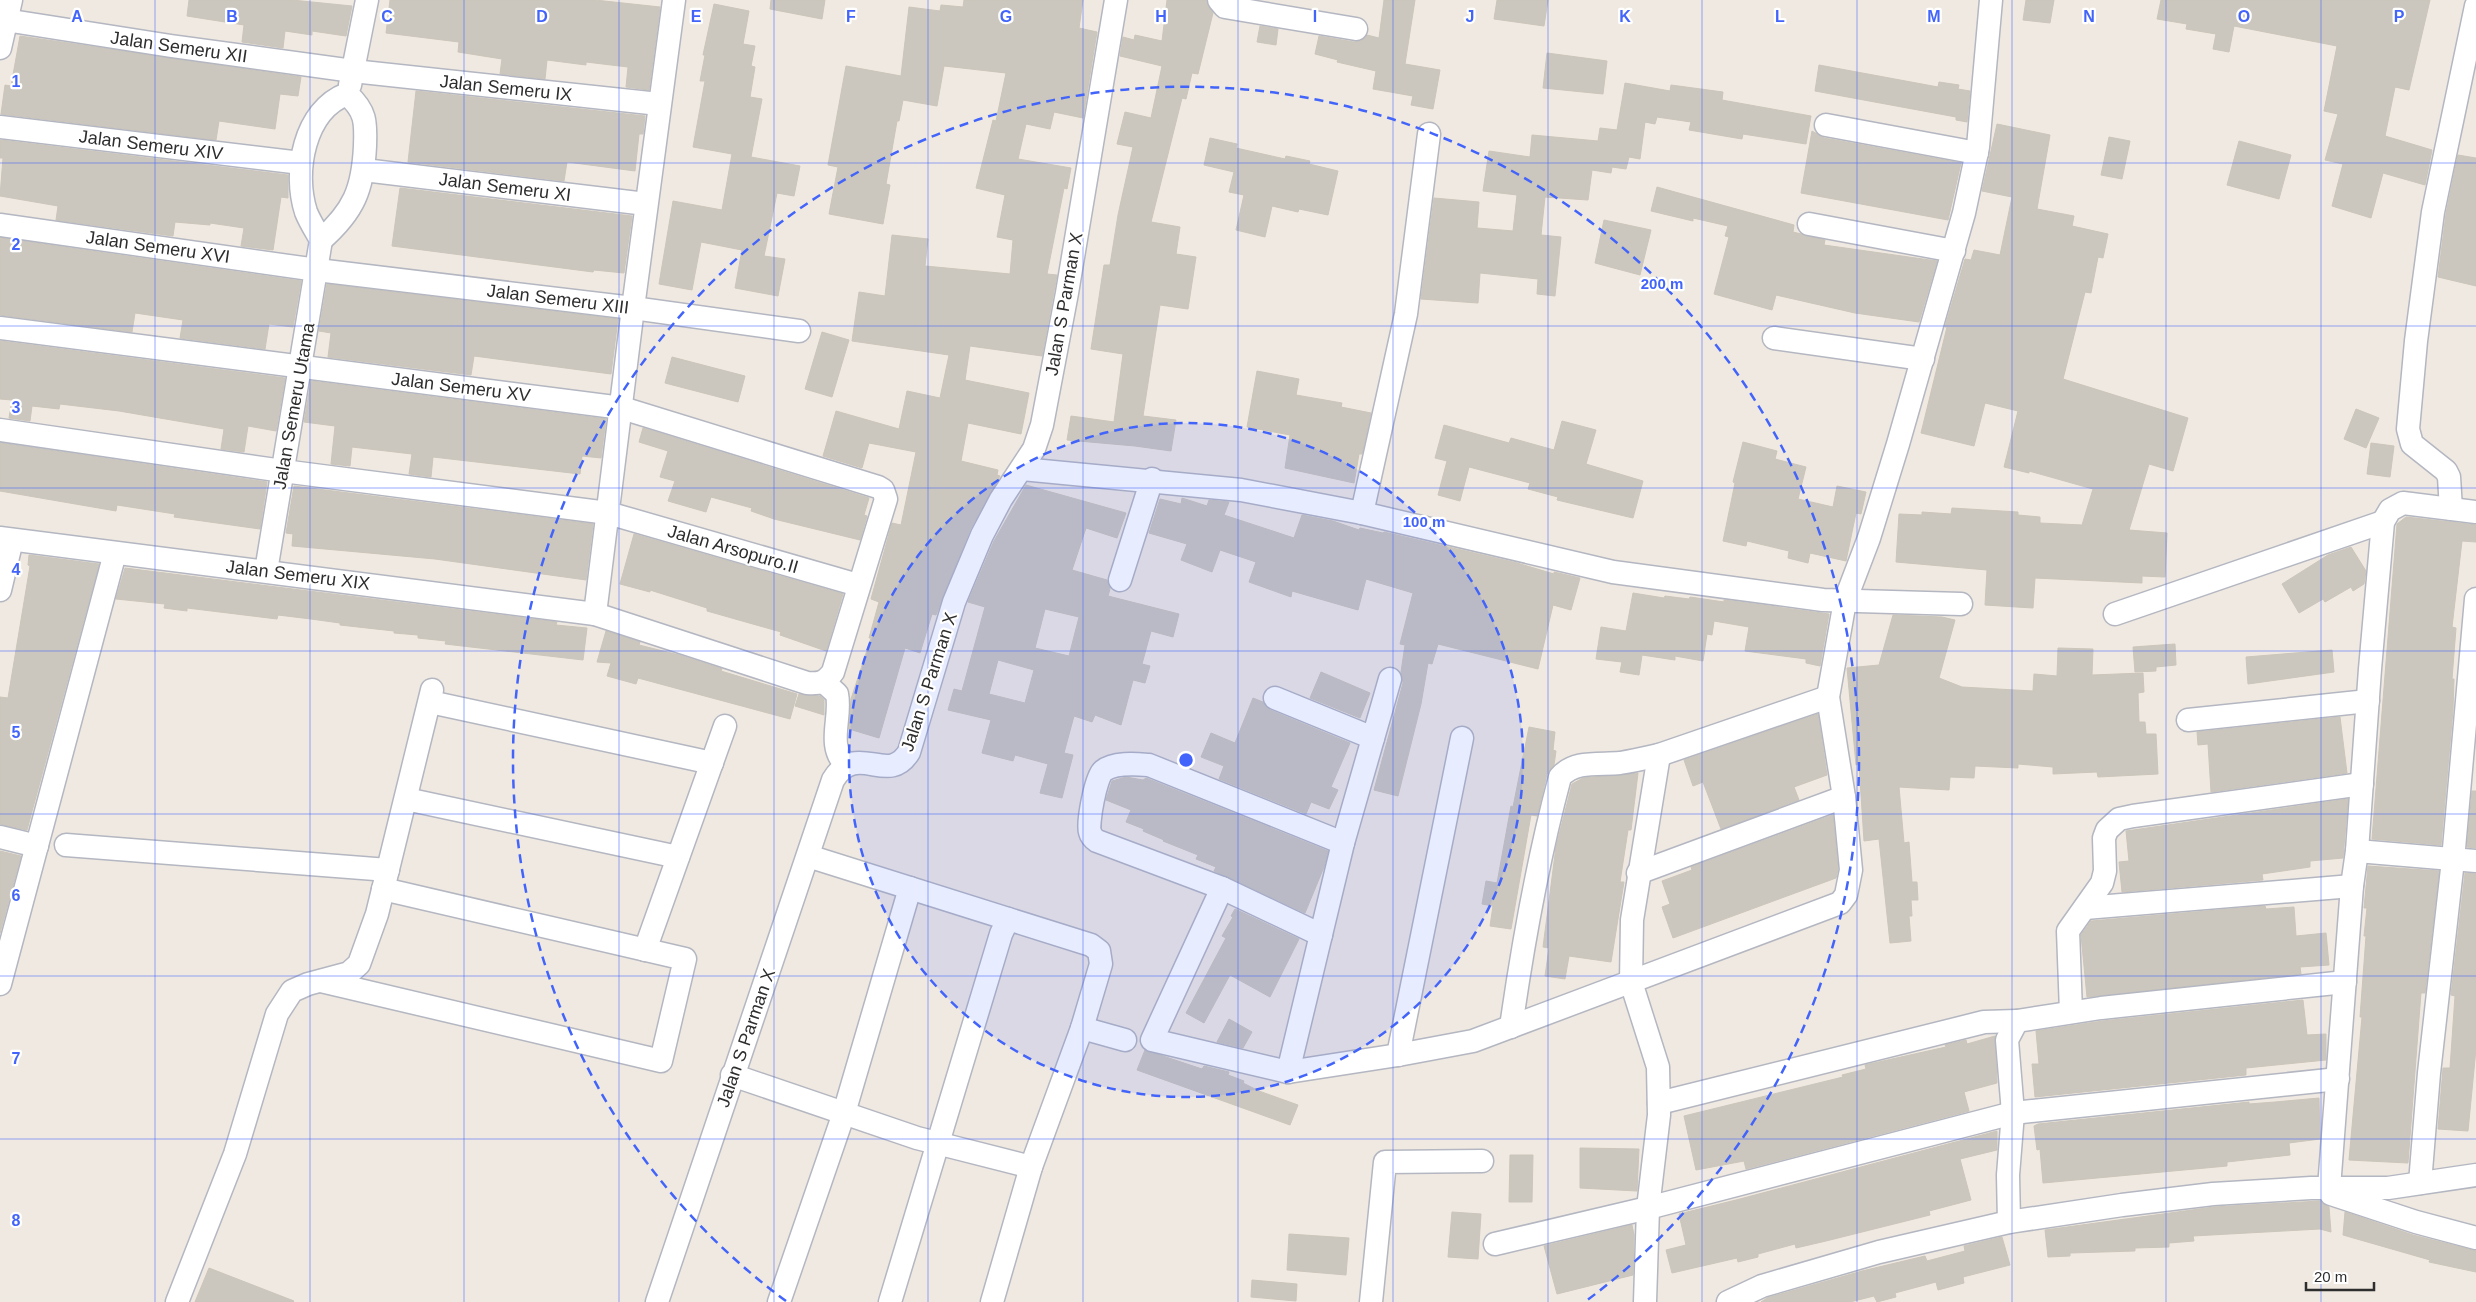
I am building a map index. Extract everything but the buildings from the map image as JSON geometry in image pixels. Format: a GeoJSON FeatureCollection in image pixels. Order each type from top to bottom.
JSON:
{"type":"FeatureCollection","features":[{"type":"Feature","properties":{"kind":"street"},"geometry":{"type":"LineString","coordinates":[[347,94],[368,0]]}},
{"type":"Feature","properties":{"kind":"street"},"geometry":{"type":"LineString","coordinates":[[595,614],[646,204],[674,0],[669,0]]}},
{"type":"Feature","properties":{"kind":"street","name":"Jalan S Parman X"},"geometry":{"type":"LineString","coordinates":[[657,1302],[732,1074],[833,780],[838,771],[853,762],[897,766],[909,752],[954,602],[982,535],[1001,499],[1034,449],[1042,425],[1067,292],[1116,0]]}},
{"type":"Feature","properties":{"kind":"street"},"geometry":{"type":"LineString","coordinates":[[1219,0],[1225,6],[1356,29]]}},
{"type":"Feature","properties":{"kind":"street"},"geometry":{"type":"LineString","coordinates":[[1222,888],[1152,1040],[1199,1053],[1288,1072],[1473,1041],[1843,901],[1849,885],[1851,870],[1844,797],[1828,696],[1845,601],[1869,538],[1954,251],[1977,153],[1992,0]]}},
{"type":"Feature","properties":{"kind":"street"},"geometry":{"type":"LineString","coordinates":[[2451,508],[2449,477],[2446,470],[2412,444],[2408,429],[2416,341],[2433,212],[2476,6]]}},
{"type":"Feature","properties":{"kind":"street"},"geometry":{"type":"LineString","coordinates":[[0,48],[8,10]]}},
{"type":"Feature","properties":{"kind":"street","name":"Jalan Semeru XII"},"geometry":{"type":"LineString","coordinates":[[8,10],[171,46],[353,71]]}},
{"type":"Feature","properties":{"kind":"street","name":"Jalan Semeru IX"},"geometry":{"type":"LineString","coordinates":[[353,71],[659,104]]}},
{"type":"Feature","properties":{"kind":"street"},"geometry":{"type":"LineString","coordinates":[[347,94],[360,105],[364,119],[364,170],[359,191],[351,206],[339,224],[321,240],[306,213],[302,196],[301,162],[316,116],[339,97],[347,94]]}},
{"type":"Feature","properties":{"kind":"street"},"geometry":{"type":"LineString","coordinates":[[1826,125],[1977,153]]}},
{"type":"Feature","properties":{"kind":"street","name":"Jalan Semeru XIV"},"geometry":{"type":"LineString","coordinates":[[0,127],[301,162]]}},
{"type":"Feature","properties":{"kind":"street"},"geometry":{"type":"LineString","coordinates":[[1362,513],[1406,314],[1429,134]]}},
{"type":"Feature","properties":{"kind":"street","name":"Jalan Semeru XI"},"geometry":{"type":"LineString","coordinates":[[364,170],[646,204]]}},
{"type":"Feature","properties":{"kind":"street"},"geometry":{"type":"LineString","coordinates":[[1808,224],[1954,251]]}},
{"type":"Feature","properties":{"kind":"street","name":"Jalan Semeru XVI"},"geometry":{"type":"LineString","coordinates":[[0,225],[317,270]]}},
{"type":"Feature","properties":{"kind":"street","name":"Jalan Semeru Utama"},"geometry":{"type":"LineString","coordinates":[[266,571],[321,240]]}},
{"type":"Feature","properties":{"kind":"street","name":"Jalan Semeru XIII"},"geometry":{"type":"LineString","coordinates":[[317,270],[633,308],[798,331]]}},
{"type":"Feature","properties":{"kind":"street","name":"Jalan Semeru XV"},"geometry":{"type":"LineString","coordinates":[[0,328],[622,408],[881,488],[885,493],[885,506],[858,585]]}},
{"type":"Feature","properties":{"kind":"street"},"geometry":{"type":"LineString","coordinates":[[1774,338],[1923,359]]}},
{"type":"Feature","properties":{"kind":"street","name":"Jalan Arsopuro.II"},"geometry":{"type":"LineString","coordinates":[[0,430],[608,513],[858,585]]}},
{"type":"Feature","properties":{"kind":"street"},"geometry":{"type":"LineString","coordinates":[[1022,469],[1241,490],[1362,513],[1613,572],[1845,601],[1961,604]]}},
{"type":"Feature","properties":{"kind":"street"},"geometry":{"type":"LineString","coordinates":[[1120,580],[1152,480]]}},
{"type":"Feature","properties":{"kind":"street"},"geometry":{"type":"LineString","coordinates":[[2320,1188],[2338,1079],[2352,886],[2357,851],[2383,522],[2390,510],[2398,504],[2410,503],[2476,512]]}},
{"type":"Feature","properties":{"kind":"street"},"geometry":{"type":"LineString","coordinates":[[2115,614],[2383,522]]}},
{"type":"Feature","properties":{"kind":"street"},"geometry":{"type":"LineString","coordinates":[[0,590],[6,539]]}},
{"type":"Feature","properties":{"kind":"street","name":"Jalan Semeru XIX"},"geometry":{"type":"LineString","coordinates":[[6,539],[595,614],[807,683],[824,682]]}},
{"type":"Feature","properties":{"kind":"street"},"geometry":{"type":"LineString","coordinates":[[0,984],[116,553]]}},
{"type":"Feature","properties":{"kind":"street"},"geometry":{"type":"LineString","coordinates":[[846,765],[839,759],[836,748],[839,712],[837,694],[824,682],[833,672],[858,585]]}},
{"type":"Feature","properties":{"kind":"street"},"geometry":{"type":"LineString","coordinates":[[2420,1183],[2428,1073],[2453,860],[2476,599]]}},
{"type":"Feature","properties":{"kind":"street"},"geometry":{"type":"LineString","coordinates":[[1288,1072],[1343,843],[1390,679]]}},
{"type":"Feature","properties":{"kind":"street"},"geometry":{"type":"LineString","coordinates":[[177,1302],[235,1154],[277,1014],[292,992],[308,984],[349,973],[359,964],[377,914],[431,696],[712,763]]}},
{"type":"Feature","properties":{"kind":"street"},"geometry":{"type":"LineString","coordinates":[[1510,1027],[1523,944],[1560,777],[1566,770],[1576,766],[1635,761],[1659,755],[1828,696]]}},
{"type":"Feature","properties":{"kind":"street"},"geometry":{"type":"LineString","coordinates":[[1275,698],[1372,738]]}},
{"type":"Feature","properties":{"kind":"street"},"geometry":{"type":"LineString","coordinates":[[2188,720],[2368,701]]}},
{"type":"Feature","properties":{"kind":"street"},"geometry":{"type":"LineString","coordinates":[[644,950],[725,726]]}},
{"type":"Feature","properties":{"kind":"street"},"geometry":{"type":"LineString","coordinates":[[1398,1055],[1462,738]]}},
{"type":"Feature","properties":{"kind":"street"},"geometry":{"type":"LineString","coordinates":[[1645,1302],[1648,1208],[1659,1103],[1658,1067],[1631,982],[1632,920],[1638,873],[1659,755]]}},
{"type":"Feature","properties":{"kind":"street"},"geometry":{"type":"LineString","coordinates":[[1321,934],[1222,888],[1093,838],[1089,832],[1089,821],[1099,777],[1103,771],[1110,767],[1136,764],[1149,766],[1343,843]]}},
{"type":"Feature","properties":{"kind":"street"},"geometry":{"type":"LineString","coordinates":[[2071,1012],[2067,936],[2070,926],[2102,883],[2105,871],[2104,838],[2107,830],[2119,819],[2362,784]]}},
{"type":"Feature","properties":{"kind":"street"},"geometry":{"type":"LineString","coordinates":[[1638,873],[1844,797]]}},
{"type":"Feature","properties":{"kind":"street"},"geometry":{"type":"LineString","coordinates":[[406,799],[678,857]]}},
{"type":"Feature","properties":{"kind":"street"},"geometry":{"type":"LineString","coordinates":[[0,838],[37,846]]}},
{"type":"Feature","properties":{"kind":"street"},"geometry":{"type":"LineString","coordinates":[[66,845],[386,880],[685,960],[661,1061],[321,982]]}},
{"type":"Feature","properties":{"kind":"street"},"geometry":{"type":"LineString","coordinates":[[2357,851],[2476,862]]}},
{"type":"Feature","properties":{"kind":"street"},"geometry":{"type":"LineString","coordinates":[[808,856],[1091,945],[1099,950],[1101,964],[1082,1028],[1031,1166],[992,1302]]}},
{"type":"Feature","properties":{"kind":"street"},"geometry":{"type":"LineString","coordinates":[[2085,908],[2352,886]]}},
{"type":"Feature","properties":{"kind":"street"},"geometry":{"type":"LineString","coordinates":[[779,1302],[844,1113],[910,888]]}},
{"type":"Feature","properties":{"kind":"street"},"geometry":{"type":"LineString","coordinates":[[890,1302],[1008,919]]}},
{"type":"Feature","properties":{"kind":"street"},"geometry":{"type":"LineString","coordinates":[[1659,1103],[1984,1022],[2017,1021],[2071,1012],[2345,982]]}},
{"type":"Feature","properties":{"kind":"street"},"geometry":{"type":"LineString","coordinates":[[2009,1222],[2008,1176],[2013,1113],[2007,1040],[2017,1021]]}},
{"type":"Feature","properties":{"kind":"street"},"geometry":{"type":"LineString","coordinates":[[1082,1028],[1125,1040]]}},
{"type":"Feature","properties":{"kind":"street"},"geometry":{"type":"LineString","coordinates":[[732,1074],[938,1144],[1031,1166]]}},
{"type":"Feature","properties":{"kind":"street"},"geometry":{"type":"LineString","coordinates":[[1495,1244],[1648,1208],[2013,1113],[2338,1079]]}},
{"type":"Feature","properties":{"kind":"street"},"geometry":{"type":"LineString","coordinates":[[1371,1302],[1385,1162],[1482,1161]]}},
{"type":"Feature","properties":{"kind":"street"},"geometry":{"type":"LineString","coordinates":[[1728,1302],[1762,1286],[1879,1252],[2009,1222],[2194,1196],[2320,1188],[2388,1188],[2476,1175]]}},
{"type":"Feature","properties":{"kind":"street"},"geometry":{"type":"LineString","coordinates":[[2320,1188],[2416,1222],[2476,1238]]}}]}
